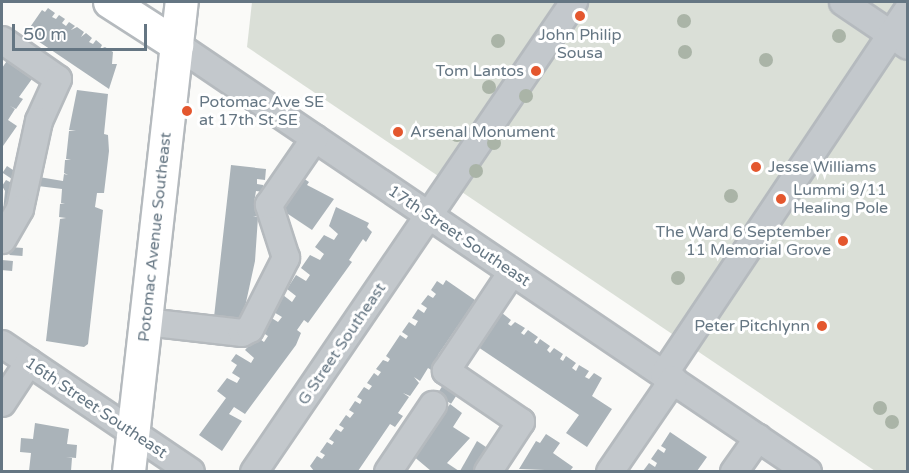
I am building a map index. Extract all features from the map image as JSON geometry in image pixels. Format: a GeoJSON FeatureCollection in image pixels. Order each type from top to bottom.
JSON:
{"type":"FeatureCollection","features":[{"type":"Feature","properties":{"kind":"main road","name":"17th Street Southeast"},"geometry":{"type":"LineString","coordinates":[[110,2],[177,45]]}},
{"type":"Feature","properties":{"kind":"main road","name":"Potomac Avenue Southeast"},"geometry":{"type":"LineString","coordinates":[[129,471],[182,2]]}},
{"type":"Feature","properties":{"kind":"street","name":"G Street Southeast"},"geometry":{"type":"LineString","coordinates":[[254,471],[574,2]]}},
{"type":"Feature","properties":{"kind":"street"},"geometry":{"type":"LineString","coordinates":[[843,2],[899,40]]}},
{"type":"Feature","properties":{"kind":"street"},"geometry":{"type":"LineString","coordinates":[[610,471],[668,377],[899,40],[908,9]]}},
{"type":"Feature","properties":{"kind":"street"},"geometry":{"type":"LineString","coordinates":[[2,40],[58,79],[39,121],[20,209],[2,240]]}},
{"type":"Feature","properties":{"kind":"street","name":"17th Street Southeast"},"geometry":{"type":"LineString","coordinates":[[177,45],[808,471]]}},
{"type":"Feature","properties":{"kind":"street"},"geometry":{"type":"LineString","coordinates":[[146,322],[242,333],[250,329],[286,258],[269,205],[315,138]]}},
{"type":"Feature","properties":{"kind":"street"},"geometry":{"type":"LineString","coordinates":[[488,471],[521,422],[446,371],[512,273]]}},
{"type":"Feature","properties":{"kind":"street","name":"16th Street Southeast"},"geometry":{"type":"LineString","coordinates":[[2,344],[190,471]]}},
{"type":"Feature","properties":{"kind":"street"},"geometry":{"type":"LineString","coordinates":[[2,403],[29,362]]}},
{"type":"Feature","properties":{"kind":"street"},"geometry":{"type":"LineString","coordinates":[[397,468],[433,405]]}},
{"type":"Feature","properties":{"kind":"street"},"geometry":{"type":"LineString","coordinates":[[734,471],[758,438]]}},
{"type":"Feature","properties":{"kind":"shaded area"},"geometry":{"type":"Polygon","coordinates":[[[252,2],[907,2],[907,471],[875,471],[247,47],[252,2]]]}},
{"type":"Feature","properties":{"kind":"building"},"geometry":{"type":"Polygon","coordinates":[[[48,8],[55,13],[52,17],[56,19],[59,15],[65,19],[62,23],[66,26],[69,22],[75,26],[71,30],[77,27],[84,32],[81,37],[86,33],[92,38],[89,42],[93,44],[96,40],[102,45],[100,49],[105,47],[113,52],[112,64],[117,64],[109,89],[26,33],[42,10],[45,12],[48,8]]]}},
{"type":"Feature","properties":{"kind":"building"},"geometry":{"type":"Polygon","coordinates":[[[11,55],[37,72],[19,97],[23,99],[16,109],[10,106],[15,109],[8,120],[17,126],[3,146],[2,68],[11,55]]]}},
{"type":"Feature","properties":{"kind":"building"},"geometry":{"type":"Polygon","coordinates":[[[77,90],[108,94],[104,134],[108,135],[109,151],[104,193],[97,193],[95,207],[103,210],[88,344],[84,347],[46,341],[60,219],[66,218],[59,217],[60,204],[65,203],[61,203],[62,189],[38,186],[39,177],[63,181],[64,174],[68,175],[64,173],[65,160],[71,160],[66,159],[69,131],[76,131],[69,130],[77,90]]]}},
{"type":"Feature","properties":{"kind":"building"},"geometry":{"type":"Polygon","coordinates":[[[231,165],[266,169],[265,180],[257,179],[257,184],[263,185],[263,192],[256,191],[254,203],[259,204],[258,216],[253,217],[258,217],[255,261],[240,330],[213,326],[231,165]]]}},
{"type":"Feature","properties":{"kind":"building"},"geometry":{"type":"Polygon","coordinates":[[[7,166],[19,174],[14,180],[3,173],[7,166]]]}},
{"type":"Feature","properties":{"kind":"building"},"geometry":{"type":"Polygon","coordinates":[[[300,176],[309,182],[307,185],[334,199],[312,230],[276,206],[300,176]]]}},
{"type":"Feature","properties":{"kind":"building"},"geometry":{"type":"Polygon","coordinates":[[[6,180],[22,188],[2,222],[5,191],[2,186],[6,180]]]}},
{"type":"Feature","properties":{"kind":"building"},"geometry":{"type":"Polygon","coordinates":[[[336,207],[369,223],[367,227],[372,232],[366,242],[363,239],[349,260],[352,262],[308,323],[304,320],[297,330],[301,333],[296,345],[245,414],[234,407],[229,414],[242,421],[222,451],[199,435],[226,398],[217,391],[227,378],[237,383],[240,378],[232,373],[237,365],[231,361],[236,354],[251,363],[254,358],[245,350],[257,337],[264,342],[268,336],[260,331],[270,317],[278,322],[282,317],[272,311],[283,295],[292,302],[296,296],[287,289],[296,275],[306,281],[310,275],[301,268],[310,255],[320,260],[324,254],[315,247],[324,235],[334,240],[338,234],[329,226],[336,207]]]}},
{"type":"Feature","properties":{"kind":"building"},"geometry":{"type":"Polygon","coordinates":[[[10,247],[23,248],[22,256],[9,255],[10,247]]]}},
{"type":"Feature","properties":{"kind":"building"},"geometry":{"type":"Polygon","coordinates":[[[2,260],[13,261],[12,271],[2,270],[2,260]]]}},
{"type":"Feature","properties":{"kind":"building"},"geometry":{"type":"Polygon","coordinates":[[[446,280],[475,300],[464,317],[469,321],[463,331],[457,327],[438,355],[445,360],[436,373],[428,368],[420,381],[414,377],[419,383],[410,396],[403,393],[409,397],[398,413],[403,416],[395,427],[390,424],[358,471],[314,471],[310,466],[317,456],[322,459],[325,455],[320,452],[327,442],[332,445],[334,442],[329,439],[336,429],[341,432],[344,428],[339,425],[346,415],[350,418],[354,413],[349,410],[355,401],[360,404],[362,400],[357,397],[364,387],[369,390],[372,386],[367,383],[374,373],[378,376],[381,372],[376,369],[383,360],[388,362],[390,359],[386,356],[400,335],[406,339],[408,336],[402,332],[409,322],[415,326],[418,321],[412,318],[418,309],[424,313],[427,308],[421,304],[428,295],[433,298],[436,294],[431,290],[437,281],[443,285],[446,280]]]}},
{"type":"Feature","properties":{"kind":"building"},"geometry":{"type":"Polygon","coordinates":[[[502,313],[511,320],[508,324],[511,326],[515,322],[525,328],[521,333],[524,335],[528,330],[538,337],[534,342],[537,344],[540,339],[550,346],[547,350],[550,353],[554,348],[563,354],[560,359],[563,361],[566,356],[576,363],[572,368],[576,371],[579,365],[589,371],[585,377],[589,379],[594,373],[602,378],[592,396],[612,409],[587,447],[566,433],[579,415],[475,345],[495,316],[498,318],[502,313]]]}},
{"type":"Feature","properties":{"kind":"building"},"geometry":{"type":"Polygon","coordinates":[[[445,382],[459,391],[451,404],[437,395],[445,382]]]}},
{"type":"Feature","properties":{"kind":"building"},"geometry":{"type":"Polygon","coordinates":[[[450,404],[462,413],[453,427],[470,438],[447,463],[459,471],[431,471],[412,455],[450,404]]]}},
{"type":"Feature","properties":{"kind":"building"},"geometry":{"type":"Polygon","coordinates":[[[35,423],[69,429],[67,444],[77,445],[76,458],[66,457],[72,458],[71,471],[29,471],[31,453],[20,452],[21,438],[33,439],[35,423]]]}},
{"type":"Feature","properties":{"kind":"building"},"geometry":{"type":"Polygon","coordinates":[[[670,432],[707,457],[697,471],[643,471],[649,463],[655,467],[657,463],[651,459],[658,449],[664,453],[666,449],[661,446],[670,432]]]}},
{"type":"Feature","properties":{"kind":"building"},"geometry":{"type":"Polygon","coordinates":[[[546,434],[560,443],[553,453],[573,467],[570,471],[519,469],[536,441],[540,443],[546,434]]]}},
{"type":"Feature","properties":{"kind":"building"},"geometry":{"type":"Polygon","coordinates":[[[477,441],[492,451],[478,471],[460,471],[477,441]]]}},
{"type":"Feature","properties":{"kind":"place","name":"John Philip Sousa"},"geometry":{"type":"Point","coordinates":[580,16]}},
{"type":"Feature","properties":{"kind":"place","name":"Tom Lantos"},"geometry":{"type":"Point","coordinates":[536,71]}},
{"type":"Feature","properties":{"kind":"place","name":"Potomac Ave SE at 17th St SE"},"geometry":{"type":"Point","coordinates":[187,111]}},
{"type":"Feature","properties":{"kind":"place","name":"Arsenal Monument"},"geometry":{"type":"Point","coordinates":[398,132]}},
{"type":"Feature","properties":{"kind":"place","name":"Jesse Williams"},"geometry":{"type":"Point","coordinates":[756,167]}},
{"type":"Feature","properties":{"kind":"place","name":"Lummi 9/11 Healing Pole"},"geometry":{"type":"Point","coordinates":[781,199]}},
{"type":"Feature","properties":{"kind":"place","name":"The Ward 6 September 11 Memorial Grove"},"geometry":{"type":"Point","coordinates":[843,241]}},
{"type":"Feature","properties":{"kind":"place","name":"Peter Pitchlynn"},"geometry":{"type":"Point","coordinates":[822,326]}}]}
